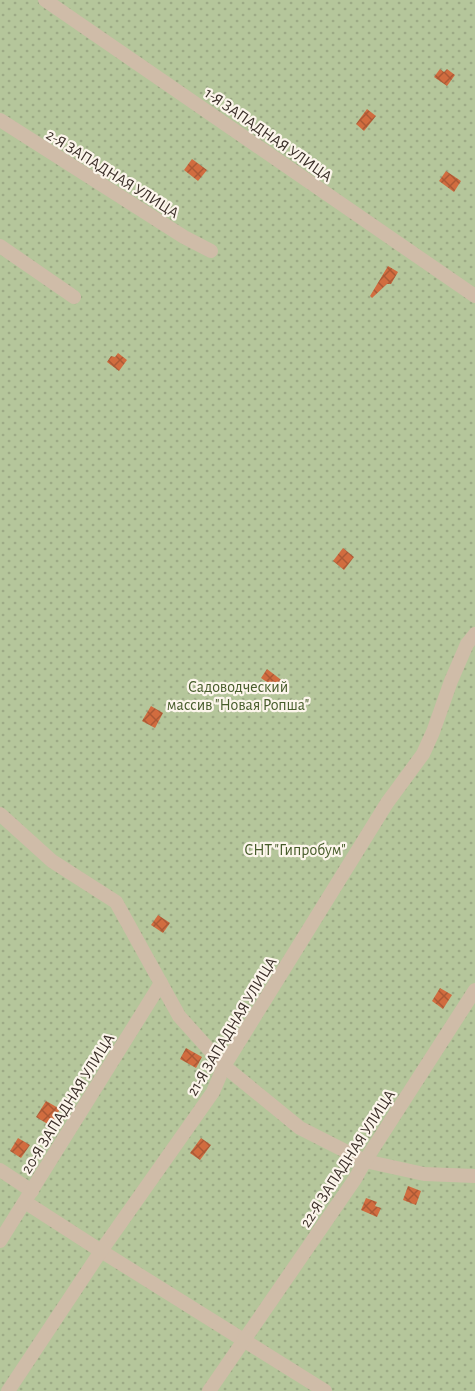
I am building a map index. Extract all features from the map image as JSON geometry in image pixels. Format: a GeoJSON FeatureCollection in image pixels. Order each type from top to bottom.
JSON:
{"type":"FeatureCollection","features":[{"type":"Feature","properties":{"kind":"street","name":"1-Я ЗАПАДНАЯ УЛИЦА"},"geometry":{"type":"LineString","coordinates":[[45,0],[475,296]]}},
{"type":"Feature","properties":{"kind":"street","name":"2-Я ЗАПАДНАЯ УЛИЦА"},"geometry":{"type":"LineString","coordinates":[[0,120],[174,231],[211,251]]}},
{"type":"Feature","properties":{"kind":"street"},"geometry":{"type":"LineString","coordinates":[[0,246],[74,297]]}},
{"type":"Feature","properties":{"kind":"street","name":"21-Я ЗАПАДНАЯ УЛИЦА"},"geometry":{"type":"LineString","coordinates":[[8,1391],[101,1251],[213,1092],[224,1066],[387,803],[423,754],[467,644],[475,634]]}},
{"type":"Feature","properties":{"kind":"street"},"geometry":{"type":"LineString","coordinates":[[0,814],[52,861],[116,902],[178,1016],[224,1066],[300,1128],[365,1161],[424,1174],[475,1176]]}},
{"type":"Feature","properties":{"kind":"street","name":"20-Я ЗАПАДНАЯ УЛИЦА"},"geometry":{"type":"LineString","coordinates":[[0,1241],[161,983]]}},
{"type":"Feature","properties":{"kind":"street","name":"22-Я ЗАПАДНАЯ УЛИЦА"},"geometry":{"type":"LineString","coordinates":[[209,1391],[355,1179],[475,990]]}},
{"type":"Feature","properties":{"kind":"street"},"geometry":{"type":"LineString","coordinates":[[0,1170],[29,1196],[101,1251],[325,1391]]}},
{"type":"Feature","properties":{"kind":"green space","name":"Садоводческий массив \"Новая Ропша\""},"geometry":{"type":"Polygon","coordinates":[[[0,0],[475,0],[475,1391],[0,1391],[0,0]]]}},
{"type":"Feature","properties":{"kind":"building"},"geometry":{"type":"Polygon","coordinates":[[[440,69],[444,72],[447,69],[455,75],[447,86],[434,77],[440,69]]]}},
{"type":"Feature","properties":{"kind":"building"},"geometry":{"type":"Polygon","coordinates":[[[367,109],[376,116],[364,131],[356,124],[367,109]]]}},
{"type":"Feature","properties":{"kind":"building"},"geometry":{"type":"Polygon","coordinates":[[[192,159],[207,170],[198,181],[184,170],[192,159]]]}},
{"type":"Feature","properties":{"kind":"building"},"geometry":{"type":"Polygon","coordinates":[[[446,171],[461,181],[454,192],[439,181],[446,171]]]}},
{"type":"Feature","properties":{"kind":"building"},"geometry":{"type":"Polygon","coordinates":[[[388,266],[398,272],[391,284],[387,284],[372,298],[370,296],[388,266]]]}},
{"type":"Feature","properties":{"kind":"building"},"geometry":{"type":"Polygon","coordinates":[[[118,353],[127,360],[119,371],[107,362],[111,356],[115,357],[118,353]]]}},
{"type":"Feature","properties":{"kind":"building"},"geometry":{"type":"Polygon","coordinates":[[[343,548],[354,557],[344,570],[333,561],[343,548]]]}},
{"type":"Feature","properties":{"kind":"building"},"geometry":{"type":"Polygon","coordinates":[[[267,669],[284,682],[278,690],[261,678],[267,669]]]}},
{"type":"Feature","properties":{"kind":"building"},"geometry":{"type":"Polygon","coordinates":[[[151,706],[163,713],[155,728],[142,721],[151,706]]]}},
{"type":"Feature","properties":{"kind":"building"},"geometry":{"type":"Polygon","coordinates":[[[158,915],[170,923],[163,933],[151,925],[158,915]]]}},
{"type":"Feature","properties":{"kind":"building"},"geometry":{"type":"Polygon","coordinates":[[[440,988],[452,995],[443,1009],[432,1001],[440,988]]]}},
{"type":"Feature","properties":{"kind":"building"},"geometry":{"type":"Polygon","coordinates":[[[186,1048],[202,1057],[196,1068],[180,1059],[186,1048]]]}},
{"type":"Feature","properties":{"kind":"building"},"geometry":{"type":"Polygon","coordinates":[[[46,1101],[60,1109],[51,1126],[36,1117],[46,1101]]]}},
{"type":"Feature","properties":{"kind":"building"},"geometry":{"type":"Polygon","coordinates":[[[18,1138],[30,1145],[21,1158],[10,1151],[18,1138]]]}},
{"type":"Feature","properties":{"kind":"building"},"geometry":{"type":"Polygon","coordinates":[[[201,1138],[211,1145],[200,1160],[190,1153],[201,1138]]]}},
{"type":"Feature","properties":{"kind":"building"},"geometry":{"type":"Polygon","coordinates":[[[408,1186],[421,1191],[416,1205],[403,1200],[408,1186]]]}},
{"type":"Feature","properties":{"kind":"building"},"geometry":{"type":"Polygon","coordinates":[[[366,1198],[377,1202],[375,1206],[381,1208],[377,1217],[361,1210],[366,1198]]]}},
{"type":"Feature","properties":{"kind":"park label","name":"СНТ \"Гипробум\""},"geometry":{"type":"Point","coordinates":[295,849]}}]}
